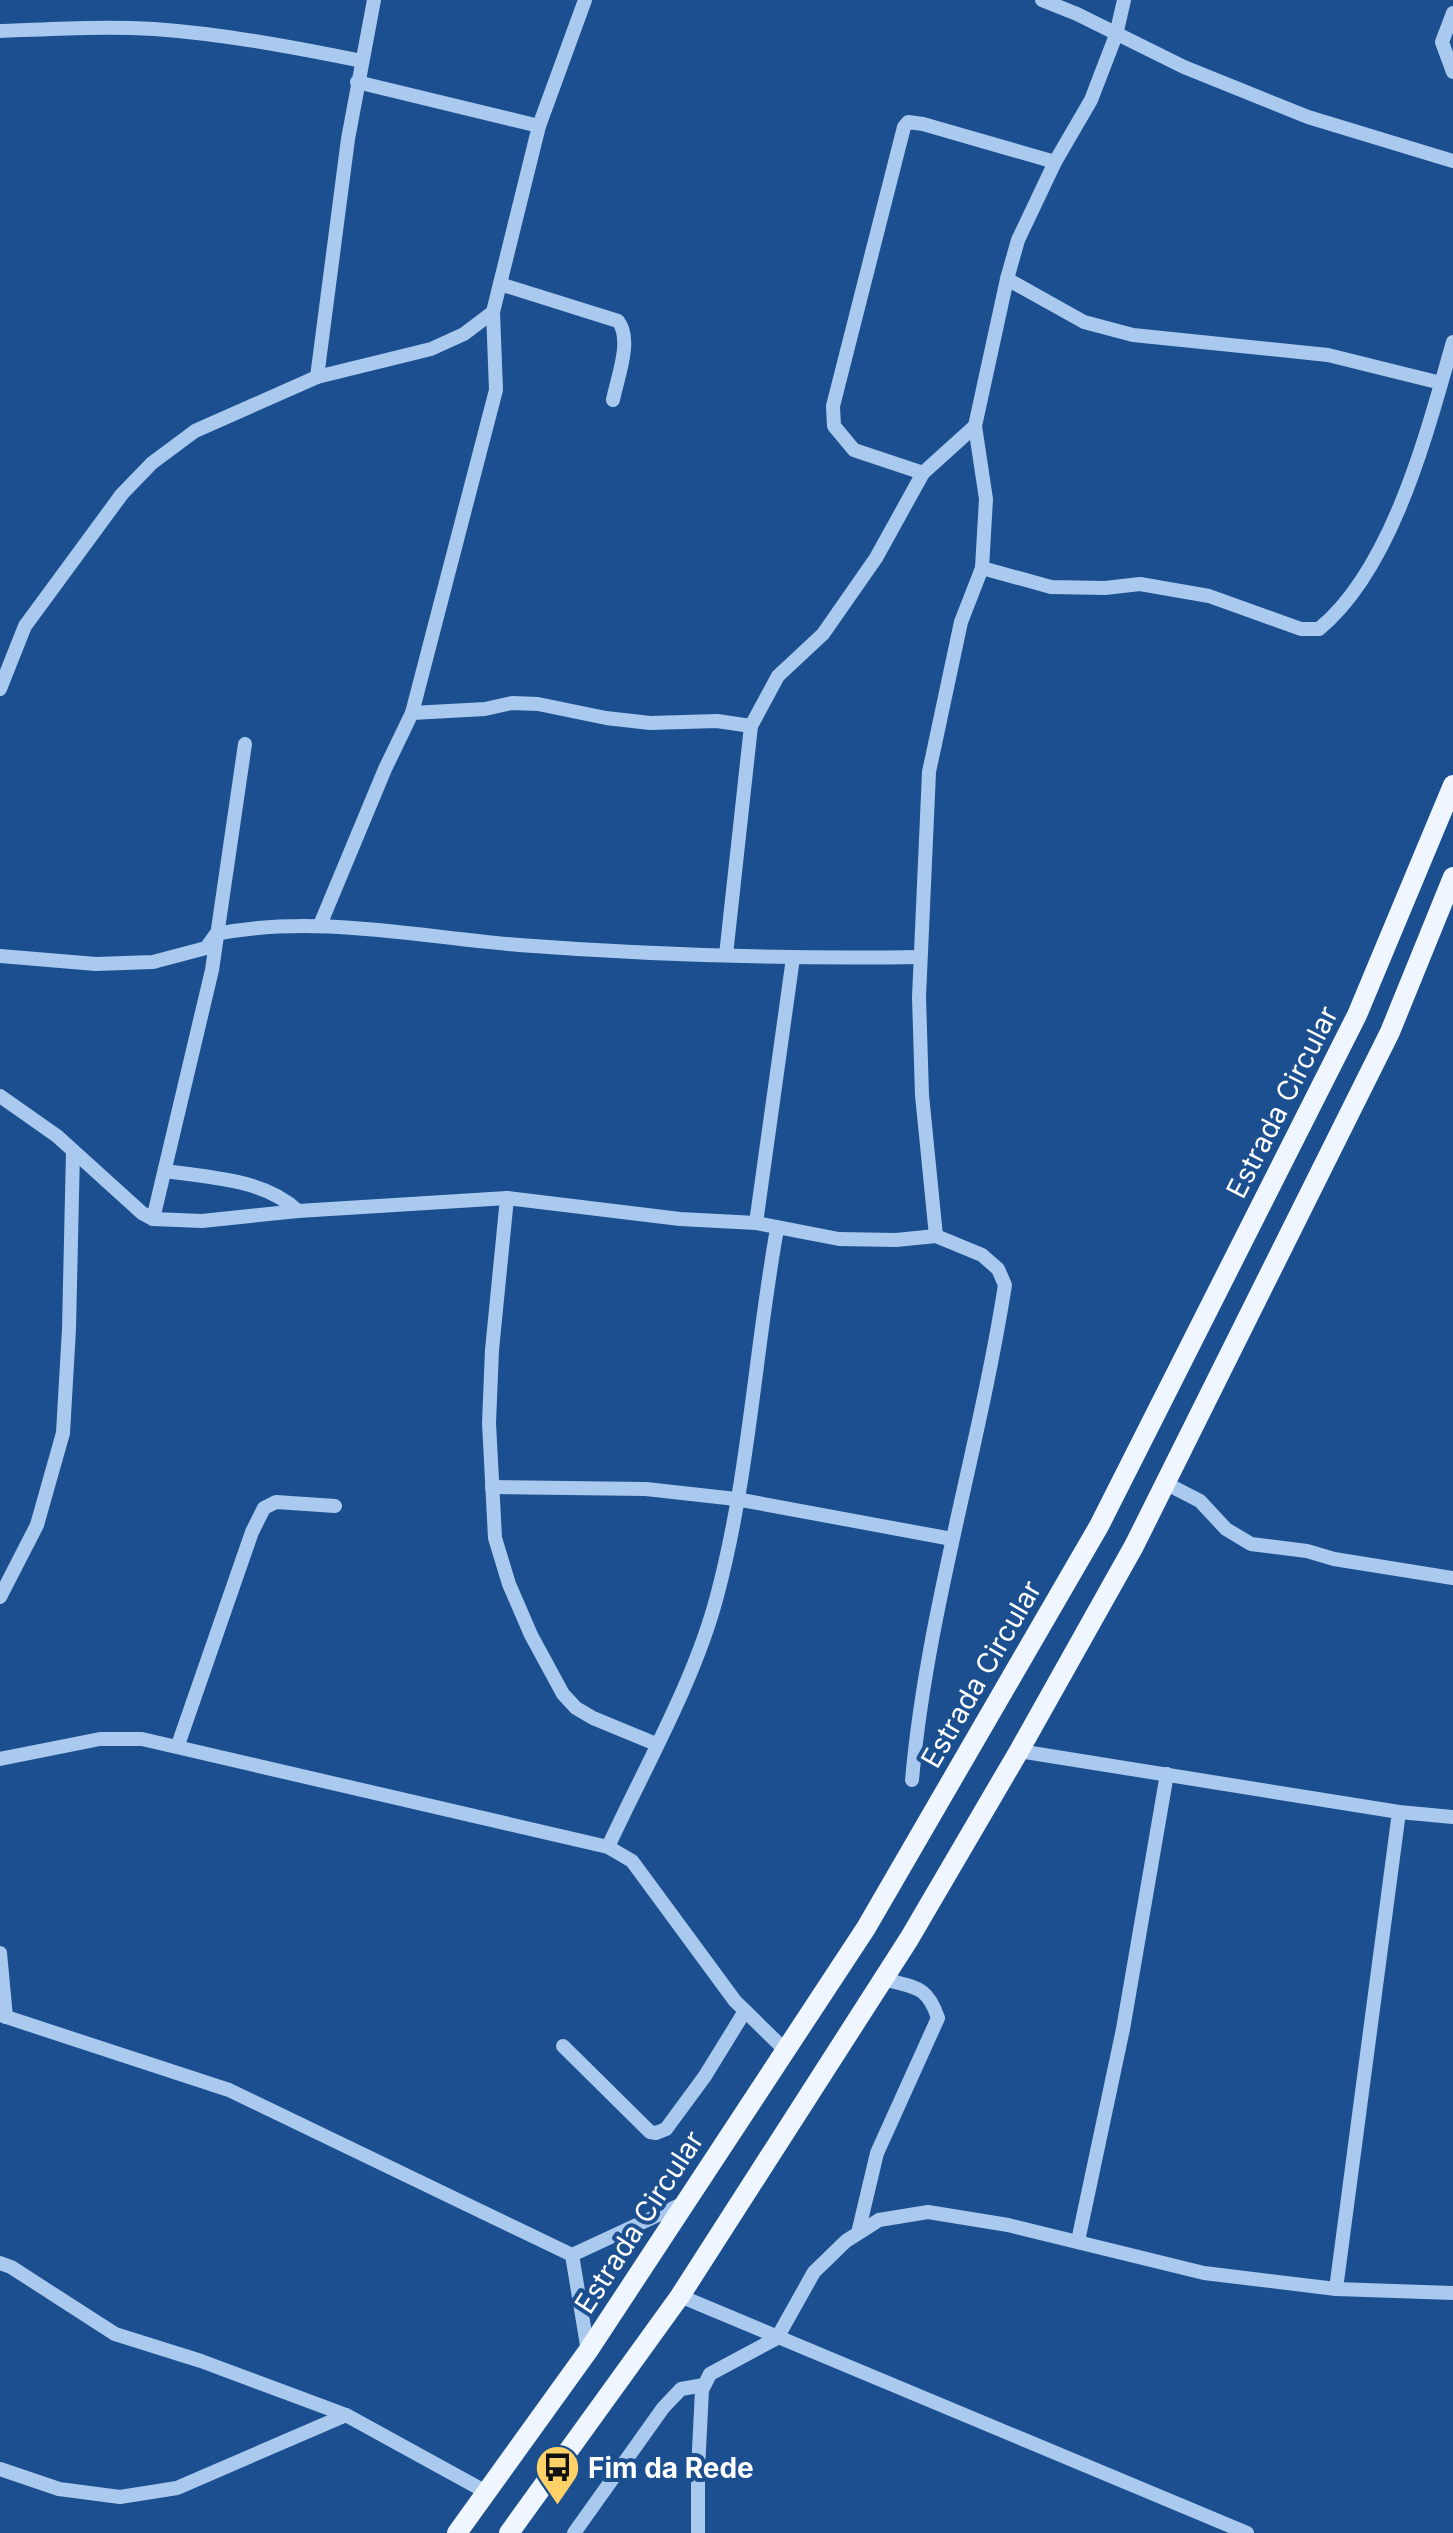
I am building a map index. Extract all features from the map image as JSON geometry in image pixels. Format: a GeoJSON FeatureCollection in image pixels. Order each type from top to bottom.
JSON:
{"type":"FeatureCollection","features":[{"type":"Feature","properties":{"kind":"main road","name":"Estrada Circular"},"geometry":{"type":"LineString","coordinates":[[457,2533],[588,2351],[866,1928],[1099,1526],[1357,1015],[1453,785]]}},
{"type":"Feature","properties":{"kind":"main road"},"geometry":{"type":"LineString","coordinates":[[509,2533],[680,2296],[884,1979],[1019,1751],[1134,1546],[1390,1032],[1453,877]]}},
{"type":"Feature","properties":{"kind":"street"},"geometry":{"type":"LineString","coordinates":[[317,377],[357,82],[374,0]]}},
{"type":"Feature","properties":{"kind":"street"},"geometry":{"type":"LineString","coordinates":[[320,925],[385,769],[412,713],[496,390],[493,312],[539,126],[585,0]]}},
{"type":"Feature","properties":{"kind":"street"},"geometry":{"type":"LineString","coordinates":[[1042,0],[1184,67],[1308,117],[1453,161]]}},
{"type":"Feature","properties":{"kind":"street"},"geometry":{"type":"LineString","coordinates":[[936,1236],[922,1095],[920,957],[929,772],[961,622],[982,568],[986,499],[975,426],[1018,240],[1055,162],[1091,100],[1116,35],[1124,0]]}},
{"type":"Feature","properties":{"kind":"street"},"geometry":{"type":"LineString","coordinates":[[1453,13],[1442,42],[1453,72]]}},
{"type":"Feature","properties":{"kind":"street"},"geometry":{"type":"LineString","coordinates":[[0,31],[154,29],[267,42],[362,61]]}},
{"type":"Feature","properties":{"kind":"street"},"geometry":{"type":"LineString","coordinates":[[357,82],[539,126]]}},
{"type":"Feature","properties":{"kind":"street"},"geometry":{"type":"LineString","coordinates":[[923,473],[854,450],[834,426],[833,406],[904,127],[908,122],[923,124],[1055,162]]}},
{"type":"Feature","properties":{"kind":"street"},"geometry":{"type":"LineString","coordinates":[[1007,279],[1084,322],[1133,335],[1328,355],[1441,383]]}},
{"type":"Feature","properties":{"kind":"street"},"geometry":{"type":"LineString","coordinates":[[500,284],[618,321],[624,329],[625,341],[613,400]]}},
{"type":"Feature","properties":{"kind":"street"},"geometry":{"type":"LineString","coordinates":[[0,689],[6,657],[25,626],[122,494],[152,463],[195,431],[317,377],[431,349],[464,334],[493,312]]}},
{"type":"Feature","properties":{"kind":"street"},"geometry":{"type":"LineString","coordinates":[[982,568],[1051,587],[1105,588],[1140,584],[1209,596],[1301,629],[1319,629],[1353,594],[1388,533],[1453,342]]}},
{"type":"Feature","properties":{"kind":"street"},"geometry":{"type":"LineString","coordinates":[[726,955],[751,726],[778,676],[823,634],[876,558],[923,473],[975,426]]}},
{"type":"Feature","properties":{"kind":"street"},"geometry":{"type":"LineString","coordinates":[[412,713],[485,709],[512,703],[538,704],[606,718],[650,723],[717,721],[751,726]]}},
{"type":"Feature","properties":{"kind":"street"},"geometry":{"type":"LineString","coordinates":[[153,1219],[212,970],[245,744]]}},
{"type":"Feature","properties":{"kind":"street"},"geometry":{"type":"LineString","coordinates":[[0,956],[96,964],[153,962],[206,948],[216,934],[243,929],[320,925],[614,952],[793,958],[920,957]]}},
{"type":"Feature","properties":{"kind":"street"},"geometry":{"type":"LineString","coordinates":[[756,1223],[793,958]]}},
{"type":"Feature","properties":{"kind":"street"},"geometry":{"type":"LineString","coordinates":[[0,1096],[57,1136],[142,1213],[153,1219],[202,1221],[298,1211],[507,1198],[680,1219],[756,1223],[839,1239],[896,1240],[936,1236],[982,1255],[998,1269],[1005,1285],[920,1698],[912,1780]]}},
{"type":"Feature","properties":{"kind":"street"},"geometry":{"type":"LineString","coordinates":[[0,1597],[37,1525],[63,1433],[73,1151]]}},
{"type":"Feature","properties":{"kind":"street"},"geometry":{"type":"LineString","coordinates":[[166,1171],[257,1186],[286,1200],[298,1211]]}},
{"type":"Feature","properties":{"kind":"street"},"geometry":{"type":"LineString","coordinates":[[507,1198],[491,1365],[489,1423],[495,1538],[509,1584],[531,1635],[563,1694],[576,1708],[593,1718],[656,1744]]}},
{"type":"Feature","properties":{"kind":"street"},"geometry":{"type":"LineString","coordinates":[[608,1847],[700,1653],[717,1596],[749,1431],[765,1294],[777,1229]]}},
{"type":"Feature","properties":{"kind":"street"},"geometry":{"type":"LineString","coordinates":[[1165,1483],[1200,1501],[1226,1529],[1251,1544],[1453,1578]]}},
{"type":"Feature","properties":{"kind":"street"},"geometry":{"type":"LineString","coordinates":[[492,1487],[646,1489],[736,1499],[952,1539]]}},
{"type":"Feature","properties":{"kind":"street"},"geometry":{"type":"LineString","coordinates":[[178,1745],[252,1532],[264,1508],[276,1502],[335,1506]]}},
{"type":"Feature","properties":{"kind":"street"},"geometry":{"type":"LineString","coordinates":[[0,1759],[100,1739],[142,1739],[608,1847],[632,1861],[745,2011],[785,2050]]}},
{"type":"Feature","properties":{"kind":"street"},"geometry":{"type":"LineString","coordinates":[[1019,1751],[1399,1812],[1453,1817]]}},
{"type":"Feature","properties":{"kind":"street"},"geometry":{"type":"LineString","coordinates":[[1078,2241],[1123,2029],[1167,1774]]}},
{"type":"Feature","properties":{"kind":"street"},"geometry":{"type":"LineString","coordinates":[[1336,2289],[1399,1812]]}},
{"type":"Feature","properties":{"kind":"street"},"geometry":{"type":"LineString","coordinates":[[0,1953],[3,2016],[229,2090],[572,2255]]}},
{"type":"Feature","properties":{"kind":"street"},"geometry":{"type":"LineString","coordinates":[[858,2233],[877,2153],[938,2018],[932,2000],[923,1991],[884,1979]]}},
{"type":"Feature","properties":{"kind":"street"},"geometry":{"type":"LineString","coordinates":[[563,2046],[650,2132],[656,2133],[666,2129],[679,2113],[745,2011]]}},
{"type":"Feature","properties":{"kind":"street"},"geometry":{"type":"LineString","coordinates":[[572,2255],[685,2202]]}},
{"type":"Feature","properties":{"kind":"street"},"geometry":{"type":"LineString","coordinates":[[698,2533],[702,2390],[710,2374],[777,2338],[814,2272],[858,2233],[879,2220],[928,2212],[1008,2225],[1204,2273],[1336,2289],[1453,2293]]}},
{"type":"Feature","properties":{"kind":"street"},"geometry":{"type":"LineString","coordinates":[[572,2255],[588,2351]]}},
{"type":"Feature","properties":{"kind":"street"},"geometry":{"type":"LineString","coordinates":[[0,2263],[115,2334],[201,2361],[346,2415],[488,2493]]}},
{"type":"Feature","properties":{"kind":"street"},"geometry":{"type":"LineString","coordinates":[[680,2296],[1247,2533]]}},
{"type":"Feature","properties":{"kind":"street"},"geometry":{"type":"LineString","coordinates":[[574,2533],[663,2408],[681,2389],[704,2385]]}},
{"type":"Feature","properties":{"kind":"street"},"geometry":{"type":"LineString","coordinates":[[0,2469],[59,2489],[120,2497],[177,2488],[346,2415]]}},
{"type":"Feature","properties":{"kind":"place","name":"Fim da Rede"},"geometry":{"type":"Point","coordinates":[557,2507]}}]}
